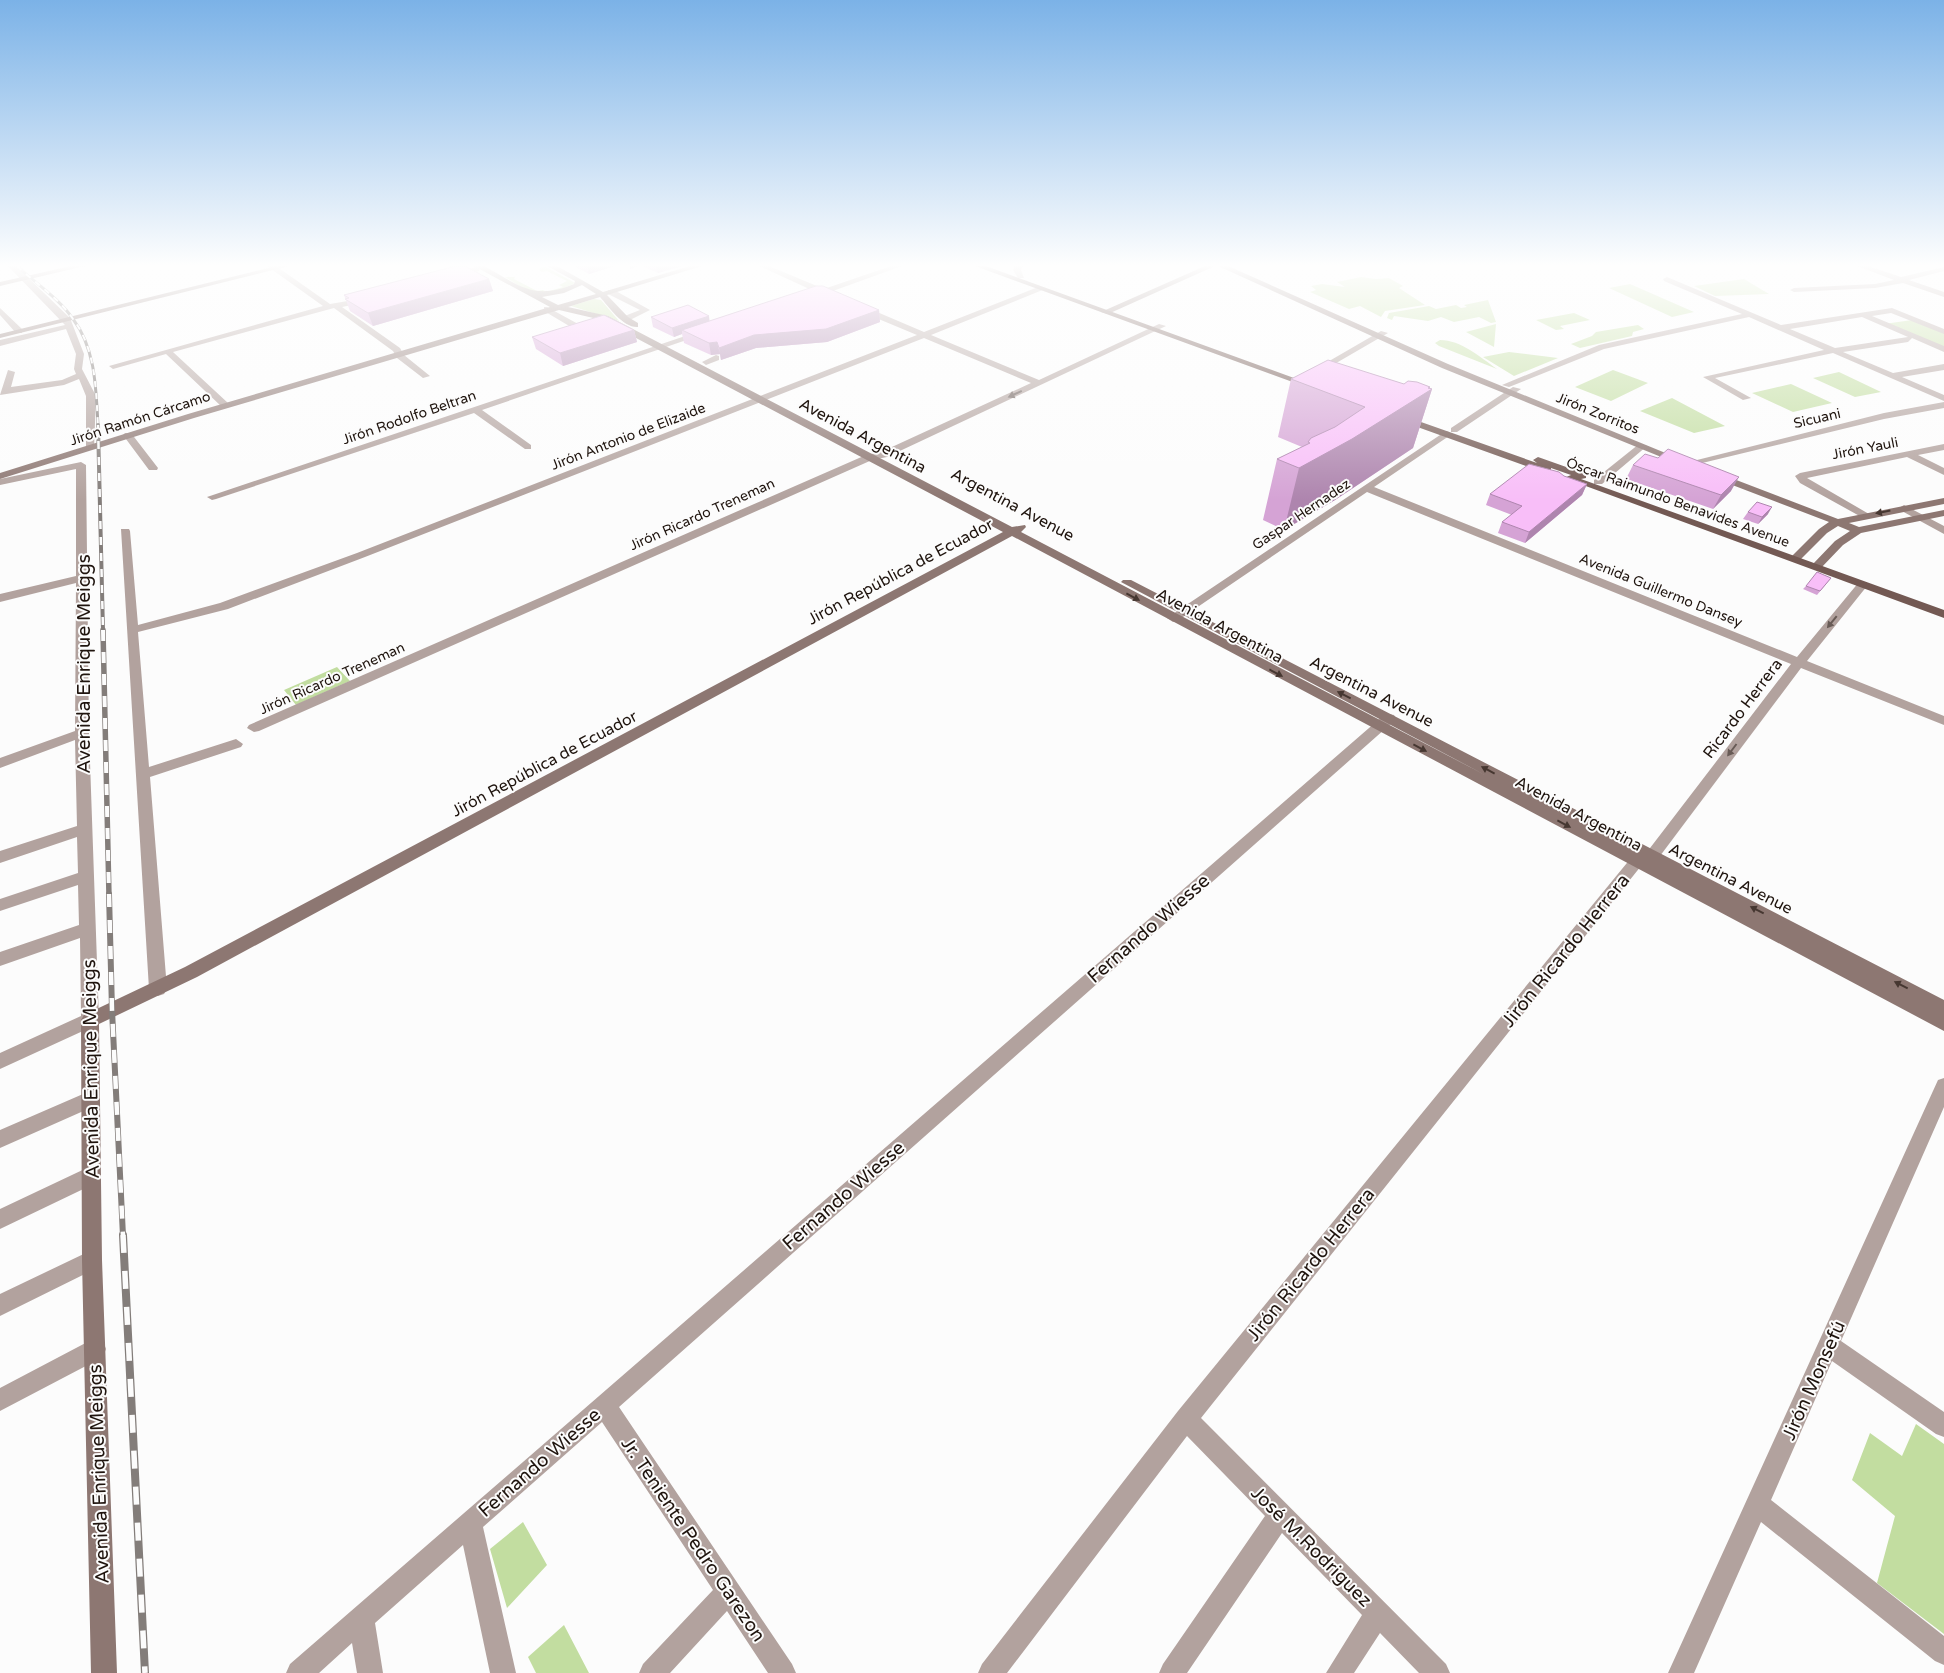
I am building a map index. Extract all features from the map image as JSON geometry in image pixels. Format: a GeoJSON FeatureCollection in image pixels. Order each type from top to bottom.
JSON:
{"type":"FeatureCollection","features":[{"type":"Feature","properties":{"kind":"main road","name":"Jirón Ramón Cárcamo"},"geometry":{"type":"LineString","coordinates":[[0,476],[128,434],[429,344]]}},
{"type":"Feature","properties":{"kind":"main road"},"geometry":{"type":"LineString","coordinates":[[1203,344],[1322,386],[1306,377],[1207,344]]}},
{"type":"Feature","properties":{"kind":"main road","name":"Jirón Zorritos"},"geometry":{"type":"LineString","coordinates":[[1402,344],[1642,446],[1842,521],[1870,527]]}},
{"type":"Feature","properties":{"kind":"main road","name":"Argentina Avenue"},"geometry":{"type":"LineString","coordinates":[[666,345],[711,360],[765,397],[883,455],[1016,529]]}},
{"type":"Feature","properties":{"kind":"main road","name":"Avenida Argentina"},"geometry":{"type":"LineString","coordinates":[[666,345],[765,397],[870,456],[1016,529],[1644,859],[1944,1024]]}},
{"type":"Feature","properties":{"kind":"main road","name":"Jirón Zorritos"},"geometry":{"type":"LineString","coordinates":[[1511,389],[1698,461],[1842,521],[1858,530]]}},
{"type":"Feature","properties":{"kind":"main road"},"geometry":{"type":"LineString","coordinates":[[1395,412],[1598,482],[1797,556],[1823,530],[1842,521],[1944,501]]}},
{"type":"Feature","properties":{"kind":"main road","name":"Óscar Raimundo Benavides Avenue"},"geometry":{"type":"LineString","coordinates":[[1450,432],[1818,564],[1944,605]]}},
{"type":"Feature","properties":{"kind":"main road"},"geometry":{"type":"LineString","coordinates":[[1818,564],[1839,543],[1858,530],[1944,513]]}},
{"type":"Feature","properties":{"kind":"main road","name":"Jirón República de Ecuador"},"geometry":{"type":"LineString","coordinates":[[90,1020],[158,989],[1016,529]]}},
{"type":"Feature","properties":{"kind":"main road","name":"Óscar Raimundo Benavides Avenue"},"geometry":{"type":"LineString","coordinates":[[1818,564],[1863,584],[1944,614]]}},
{"type":"Feature","properties":{"kind":"main road","name":"Argentina Avenue"},"geometry":{"type":"LineString","coordinates":[[1644,859],[1944,1008]]}},
{"type":"Feature","properties":{"kind":"main road","name":"Avenida Enrique Meiggs"},"geometry":{"type":"LineString","coordinates":[[90,1020],[92,1260],[104,1673]]}},
{"type":"Feature","properties":{"kind":"street"},"geometry":{"type":"LineString","coordinates":[[76,344],[80,354],[78,369],[91,396],[91,447]]}},
{"type":"Feature","properties":{"kind":"street"},"geometry":{"type":"LineString","coordinates":[[113,366],[193,344]]}},
{"type":"Feature","properties":{"kind":"street"},"geometry":{"type":"LineString","coordinates":[[388,344],[426,376]]}},
{"type":"Feature","properties":{"kind":"street","name":"Jirón Antonio de Elizaide"},"geometry":{"type":"LineString","coordinates":[[132,630],[224,606],[526,492],[897,344]]}},
{"type":"Feature","properties":{"kind":"street"},"geometry":{"type":"LineString","coordinates":[[946,344],[1038,383]]}},
{"type":"Feature","properties":{"kind":"street","name":"Jirón Ricardo Treneman"},"geometry":{"type":"LineString","coordinates":[[254,728],[870,456],[883,455],[1123,344]]}},
{"type":"Feature","properties":{"kind":"street"},"geometry":{"type":"LineString","coordinates":[[1306,377],[1364,344]]}},
{"type":"Feature","properties":{"kind":"street","name":"Gaspar Hernadez"},"geometry":{"type":"LineString","coordinates":[[1178,615],[1511,389],[1602,347],[1615,344]]}},
{"type":"Feature","properties":{"kind":"street"},"geometry":{"type":"LineString","coordinates":[[1817,344],[1944,398]]}},
{"type":"Feature","properties":{"kind":"street"},"geometry":{"type":"LineString","coordinates":[[1746,398],[1707,377],[1876,344]]}},
{"type":"Feature","properties":{"kind":"street"},"geometry":{"type":"LineString","coordinates":[[1932,344],[1944,349]]}},
{"type":"Feature","properties":{"kind":"street","name":"Jirón Rodolfo Beltran"},"geometry":{"type":"LineString","coordinates":[[212,497],[666,345]]}},
{"type":"Feature","properties":{"kind":"street"},"geometry":{"type":"LineString","coordinates":[[167,351],[225,405]]}},
{"type":"Feature","properties":{"kind":"street"},"geometry":{"type":"LineString","coordinates":[[1892,376],[1944,367]]}},
{"type":"Feature","properties":{"kind":"street"},"geometry":{"type":"LineString","coordinates":[[3,391],[11,372]]}},
{"type":"Feature","properties":{"kind":"street"},"geometry":{"type":"LineString","coordinates":[[3,391],[64,382],[81,375]]}},
{"type":"Feature","properties":{"kind":"street","name":"Sicuani"},"geometry":{"type":"LineString","coordinates":[[1698,461],[1884,416],[1944,405]]}},
{"type":"Feature","properties":{"kind":"street"},"geometry":{"type":"LineString","coordinates":[[475,409],[528,447]]}},
{"type":"Feature","properties":{"kind":"street"},"geometry":{"type":"LineString","coordinates":[[128,434],[152,468]]}},
{"type":"Feature","properties":{"kind":"street"},"geometry":{"type":"LineString","coordinates":[[1598,482],[1642,446]]}},
{"type":"Feature","properties":{"kind":"street","name":"Jirón Yauli"},"geometry":{"type":"LineString","coordinates":[[1865,516],[1804,481],[1800,476],[1807,472],[1944,447]]}},
{"type":"Feature","properties":{"kind":"street"},"geometry":{"type":"LineString","coordinates":[[1908,454],[1944,472]]}},
{"type":"Feature","properties":{"kind":"street","name":"Avenida Enrique Meiggs"},"geometry":{"type":"LineString","coordinates":[[0,482],[81,465],[82,732],[90,1020]]}},
{"type":"Feature","properties":{"kind":"street","name":"Avenida Guillermo Dansey"},"geometry":{"type":"LineString","coordinates":[[1367,488],[1944,721]]}},
{"type":"Feature","properties":{"kind":"street"},"geometry":{"type":"LineString","coordinates":[[1904,508],[1944,530]]}},
{"type":"Feature","properties":{"kind":"street"},"geometry":{"type":"LineString","coordinates":[[125,532],[158,989]]}},
{"type":"Feature","properties":{"kind":"street"},"geometry":{"type":"LineString","coordinates":[[0,598],[82,578]]}},
{"type":"Feature","properties":{"kind":"street","name":"Ricardo Herrera"},"geometry":{"type":"LineString","coordinates":[[1644,859],[1863,584]]}},
{"type":"Feature","properties":{"kind":"street","name":"Fernando Wiesse"},"geometry":{"type":"LineString","coordinates":[[299,1673],[1384,722]]}},
{"type":"Feature","properties":{"kind":"street"},"geometry":{"type":"LineString","coordinates":[[0,763],[82,732]]}},
{"type":"Feature","properties":{"kind":"street"},"geometry":{"type":"LineString","coordinates":[[143,774],[236,744]]}},
{"type":"Feature","properties":{"kind":"street"},"geometry":{"type":"LineString","coordinates":[[0,857],[84,829]]}},
{"type":"Feature","properties":{"kind":"street","name":"Jirón Ricardo Herrera"},"geometry":{"type":"LineString","coordinates":[[991,1673],[1186,1419],[1644,859]]}},
{"type":"Feature","properties":{"kind":"street"},"geometry":{"type":"LineString","coordinates":[[0,906],[86,876]]}},
{"type":"Feature","properties":{"kind":"street"},"geometry":{"type":"LineString","coordinates":[[0,959],[88,928]]}},
{"type":"Feature","properties":{"kind":"street"},"geometry":{"type":"LineString","coordinates":[[0,1061],[90,1020]]}},
{"type":"Feature","properties":{"kind":"street","name":"Jirón Monsefú"},"geometry":{"type":"LineString","coordinates":[[1681,1673],[1944,1086]]}},
{"type":"Feature","properties":{"kind":"street"},"geometry":{"type":"LineString","coordinates":[[0,1139],[90,1099]]}},
{"type":"Feature","properties":{"kind":"street"},"geometry":{"type":"LineString","coordinates":[[0,1219],[91,1175]]}},
{"type":"Feature","properties":{"kind":"street"},"geometry":{"type":"LineString","coordinates":[[0,1305],[92,1260]]}},
{"type":"Feature","properties":{"kind":"street"},"geometry":{"type":"LineString","coordinates":[[1828,1345],[1944,1426]]}},
{"type":"Feature","properties":{"kind":"street"},"geometry":{"type":"LineString","coordinates":[[0,1400],[95,1349]]}},
{"type":"Feature","properties":{"kind":"street","name":"Jr. Teniente Pedro Garezon"},"geometry":{"type":"LineString","coordinates":[[604,1404],[783,1673]]}},
{"type":"Feature","properties":{"kind":"street","name":"José M.Rodriguez"},"geometry":{"type":"LineString","coordinates":[[1186,1419],[1437,1673]]}},
{"type":"Feature","properties":{"kind":"street"},"geometry":{"type":"LineString","coordinates":[[1757,1504],[1944,1652]]}},
{"type":"Feature","properties":{"kind":"street"},"geometry":{"type":"LineString","coordinates":[[1172,1673],[1280,1514]]}},
{"type":"Feature","properties":{"kind":"street"},"geometry":{"type":"LineString","coordinates":[[470,1522],[503,1673]]}},
{"type":"Feature","properties":{"kind":"street"},"geometry":{"type":"LineString","coordinates":[[652,1673],[729,1591]]}},
{"type":"Feature","properties":{"kind":"street"},"geometry":{"type":"LineString","coordinates":[[1339,1673],[1378,1613]]}},
{"type":"Feature","properties":{"kind":"street"},"geometry":{"type":"LineString","coordinates":[[361,1618],[370,1673]]}},
{"type":"Feature","properties":{"kind":"green space"},"geometry":{"type":"Polygon","coordinates":[[[1436,344],[1458,344],[1463,346],[1497,369],[1436,344]]]}},
{"type":"Feature","properties":{"kind":"green space"},"geometry":{"type":"Polygon","coordinates":[[[1571,344],[1597,344],[1580,348],[1571,344]]]}},
{"type":"Feature","properties":{"kind":"green space"},"geometry":{"type":"Polygon","coordinates":[[[1930,344],[1944,344],[1944,350],[1930,344]]]}},
{"type":"Feature","properties":{"kind":"green space"},"geometry":{"type":"Polygon","coordinates":[[[1509,352],[1558,358],[1514,376],[1483,357],[1509,352]]]}},
{"type":"Feature","properties":{"kind":"green space"},"geometry":{"type":"Polygon","coordinates":[[[1613,370],[1648,383],[1611,401],[1575,387],[1613,370]]]}},
{"type":"Feature","properties":{"kind":"green space"},"geometry":{"type":"Polygon","coordinates":[[[1839,372],[1881,392],[1855,397],[1813,378],[1839,372]]]}},
{"type":"Feature","properties":{"kind":"green space"},"geometry":{"type":"Polygon","coordinates":[[[1791,384],[1832,403],[1793,412],[1752,393],[1791,384]]]}},
{"type":"Feature","properties":{"kind":"green space"},"geometry":{"type":"Polygon","coordinates":[[[1672,398],[1725,426],[1694,433],[1640,411],[1672,398]]]}},
{"type":"Feature","properties":{"kind":"green space"},"geometry":{"type":"Polygon","coordinates":[[[337,667],[350,681],[296,705],[284,690],[337,667]]]}},
{"type":"Feature","properties":{"kind":"green space"},"geometry":{"type":"Polygon","coordinates":[[[1916,1424],[1944,1444],[1944,1634],[1877,1583],[1895,1516],[1852,1480],[1870,1433],[1902,1456],[1916,1424]]]}},
{"type":"Feature","properties":{"kind":"green space"},"geometry":{"type":"Polygon","coordinates":[[[523,1522],[547,1565],[507,1608],[490,1549],[523,1522]]]}},
{"type":"Feature","properties":{"kind":"green space"},"geometry":{"type":"Polygon","coordinates":[[[564,1625],[589,1673],[536,1673],[528,1657],[564,1625]]]}},
{"type":"Feature","properties":{"kind":"building"},"geometry":{"type":"Polygon","coordinates":[[[544,344],[589,344],[560,353],[544,344]]]}},
{"type":"Feature","properties":{"kind":"building"},"geometry":{"type":"Polygon","coordinates":[[[718,344],[730,344],[719,348],[718,344]]]}},
{"type":"Feature","properties":{"kind":"building"},"geometry":{"type":"Polygon","coordinates":[[[1328,360],[1404,384],[1408,381],[1417,382],[1432,389],[1352,439],[1299,468],[1277,459],[1310,443],[1308,442],[1311,438],[1335,427],[1365,407],[1291,379],[1328,360]]]}},
{"type":"Feature","properties":{"kind":"building"},"geometry":{"type":"Polygon","coordinates":[[[1668,449],[1739,477],[1721,495],[1633,465],[1645,454],[1658,458],[1668,449]]]}},
{"type":"Feature","properties":{"kind":"building"},"geometry":{"type":"Polygon","coordinates":[[[1529,464],[1559,472],[1564,476],[1587,484],[1529,532],[1502,522],[1522,506],[1490,494],[1529,464]]]}},
{"type":"Feature","properties":{"kind":"building"},"geometry":{"type":"Polygon","coordinates":[[[1757,502],[1772,507],[1762,517],[1748,512],[1757,502]]]}},
{"type":"Feature","properties":{"kind":"building"},"geometry":{"type":"Polygon","coordinates":[[[1817,572],[1831,578],[1820,591],[1806,586],[1817,572]]]}},
{"type":"Feature","properties":{"kind":"railway"},"geometry":{"type":"LineString","coordinates":[[86,344],[93,370],[98,426]]}},
{"type":"Feature","properties":{"kind":"railway"},"geometry":{"type":"LineString","coordinates":[[98,425],[103,631]]}},
{"type":"Feature","properties":{"kind":"railway"},"geometry":{"type":"LineString","coordinates":[[103,630],[109,896]]}},
{"type":"Feature","properties":{"kind":"railway"},"geometry":{"type":"LineString","coordinates":[[109,894],[112,1010],[123,1236]]}},
{"type":"Feature","properties":{"kind":"railway"},"geometry":{"type":"LineString","coordinates":[[123,1235],[145,1673]]}}]}
